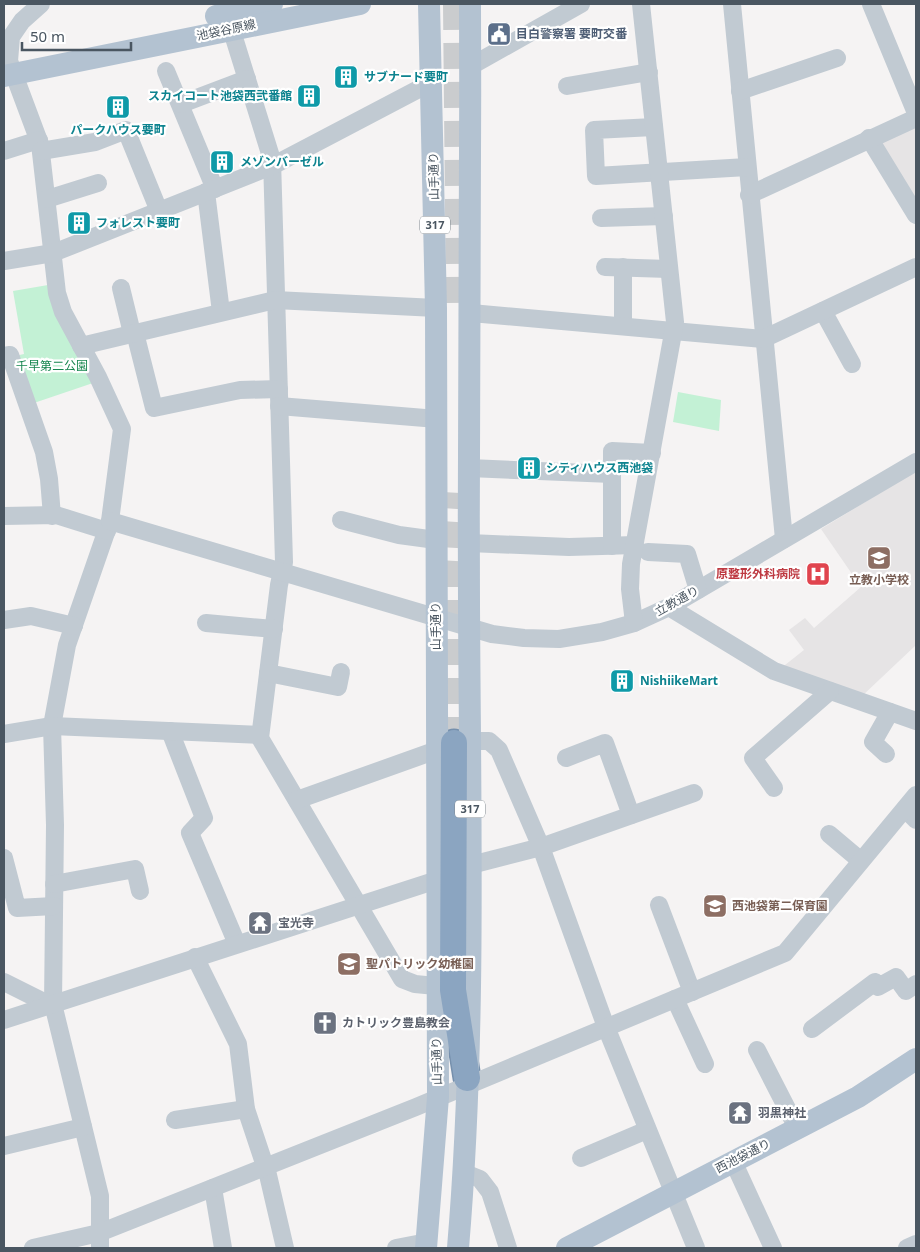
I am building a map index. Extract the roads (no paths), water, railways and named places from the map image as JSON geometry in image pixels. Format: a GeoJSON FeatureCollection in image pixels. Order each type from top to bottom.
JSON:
{"type":"FeatureCollection","features":[{"type":"Feature","properties":{"kind":"highway"},"geometry":{"type":"LineString","coordinates":[[454,745],[453,990],[467,1081]]}},
{"type":"Feature","properties":{"kind":"main road","name":"池袋谷原線"},"geometry":{"type":"LineString","coordinates":[[7,69],[272,4]]}},
{"type":"Feature","properties":{"kind":"main road","name":"池袋谷原線"},"geometry":{"type":"LineString","coordinates":[[227,15],[360,4]]}},
{"type":"Feature","properties":{"kind":"main road","name":"山手通り"},"geometry":{"type":"LineString","coordinates":[[429,4],[436,308],[436,617],[471,865],[464,1173],[458,1248]]}},
{"type":"Feature","properties":{"kind":"main road","name":"山手通り"},"geometry":{"type":"LineString","coordinates":[[427,1245],[438,1098],[437,880],[469,627],[470,4]]}},
{"type":"Feature","properties":{"kind":"main road"},"geometry":{"type":"LineString","coordinates":[[436,540],[468,543]]}},
{"type":"Feature","properties":{"kind":"main road","name":"西池袋通り"},"geometry":{"type":"LineString","coordinates":[[566,1248],[878,1086],[916,1059]]}},
{"type":"Feature","properties":{"kind":"street"},"geometry":{"type":"LineString","coordinates":[[471,66],[581,4]]}},
{"type":"Feature","properties":{"kind":"street"},"geometry":{"type":"LineString","coordinates":[[634,622],[630,589],[642,549],[652,453],[682,331],[670,269],[641,4]]}},
{"type":"Feature","properties":{"kind":"street"},"geometry":{"type":"LineString","coordinates":[[732,4],[749,195],[784,539]]}},
{"type":"Feature","properties":{"kind":"street"},"geometry":{"type":"LineString","coordinates":[[871,4],[916,113]]}},
{"type":"Feature","properties":{"kind":"street"},"geometry":{"type":"LineString","coordinates":[[36,8],[11,37],[7,69],[40,145],[57,293],[63,312],[122,428],[109,526],[67,645],[52,726],[53,1004],[100,1196],[100,1241]]}},
{"type":"Feature","properties":{"kind":"street"},"geometry":{"type":"LineString","coordinates":[[227,15],[272,166],[284,562],[260,735],[402,979],[415,984],[436,986]]}},
{"type":"Feature","properties":{"kind":"street"},"geometry":{"type":"LineString","coordinates":[[740,91],[837,58]]}},
{"type":"Feature","properties":{"kind":"street"},"geometry":{"type":"LineString","coordinates":[[166,71],[178,104],[181,104],[210,190],[221,312]]}},
{"type":"Feature","properties":{"kind":"street"},"geometry":{"type":"LineString","coordinates":[[567,86],[595,83],[616,76],[649,72]]}},
{"type":"Feature","properties":{"kind":"street"},"geometry":{"type":"LineString","coordinates":[[181,104],[247,79]]}},
{"type":"Feature","properties":{"kind":"street"},"geometry":{"type":"LineString","coordinates":[[4,261],[53,253],[272,166],[432,82]]}},
{"type":"Feature","properties":{"kind":"street"},"geometry":{"type":"LineString","coordinates":[[749,195],[869,138],[916,118]]}},
{"type":"Feature","properties":{"kind":"street"},"geometry":{"type":"LineString","coordinates":[[654,128],[594,130],[596,176],[747,167]]}},
{"type":"Feature","properties":{"kind":"street"},"geometry":{"type":"LineString","coordinates":[[4,151],[40,145],[95,142],[126,130],[159,211]]}},
{"type":"Feature","properties":{"kind":"street"},"geometry":{"type":"LineString","coordinates":[[869,138],[916,215]]}},
{"type":"Feature","properties":{"kind":"street"},"geometry":{"type":"LineString","coordinates":[[47,199],[98,183]]}},
{"type":"Feature","properties":{"kind":"street"},"geometry":{"type":"LineString","coordinates":[[600,218],[664,216]]}},
{"type":"Feature","properties":{"kind":"street"},"geometry":{"type":"LineString","coordinates":[[604,267],[670,269]]}},
{"type":"Feature","properties":{"kind":"street"},"geometry":{"type":"LineString","coordinates":[[623,267],[623,326]]}},
{"type":"Feature","properties":{"kind":"street"},"geometry":{"type":"LineString","coordinates":[[471,313],[763,339],[916,267]]}},
{"type":"Feature","properties":{"kind":"street"},"geometry":{"type":"LineString","coordinates":[[121,288],[154,408],[240,390],[437,419]]}},
{"type":"Feature","properties":{"kind":"street"},"geometry":{"type":"LineString","coordinates":[[81,346],[275,300],[436,308]]}},
{"type":"Feature","properties":{"kind":"street"},"geometry":{"type":"LineString","coordinates":[[823,311],[852,364]]}},
{"type":"Feature","properties":{"kind":"street"},"geometry":{"type":"LineString","coordinates":[[4,356],[10,355],[44,452],[49,479],[52,516]]}},
{"type":"Feature","properties":{"kind":"street"},"geometry":{"type":"LineString","coordinates":[[612,546],[612,451],[652,453]]}},
{"type":"Feature","properties":{"kind":"street","name":"立教通り"},"geometry":{"type":"LineString","coordinates":[[4,516],[52,516],[109,526],[282,573],[492,634],[524,638],[559,638],[602,632],[634,622],[669,607],[916,462]]}},
{"type":"Feature","properties":{"kind":"street"},"geometry":{"type":"LineString","coordinates":[[469,468],[612,474]]}},
{"type":"Feature","properties":{"kind":"street"},"geometry":{"type":"LineString","coordinates":[[340,520],[399,535],[436,540]]}},
{"type":"Feature","properties":{"kind":"street"},"geometry":{"type":"LineString","coordinates":[[468,543],[612,546],[686,554],[698,590]]}},
{"type":"Feature","properties":{"kind":"street"},"geometry":{"type":"LineString","coordinates":[[669,607],[774,672],[916,721]]}},
{"type":"Feature","properties":{"kind":"street"},"geometry":{"type":"LineString","coordinates":[[4,620],[31,616],[74,626]]}},
{"type":"Feature","properties":{"kind":"street"},"geometry":{"type":"LineString","coordinates":[[206,623],[274,629]]}},
{"type":"Feature","properties":{"kind":"street"},"geometry":{"type":"LineString","coordinates":[[268,673],[338,687],[341,672]]}},
{"type":"Feature","properties":{"kind":"street"},"geometry":{"type":"LineString","coordinates":[[774,788],[753,758],[830,691]]}},
{"type":"Feature","properties":{"kind":"street"},"geometry":{"type":"LineString","coordinates":[[886,754],[872,742],[890,712]]}},
{"type":"Feature","properties":{"kind":"street"},"geometry":{"type":"LineString","coordinates":[[4,734],[52,726],[260,735]]}},
{"type":"Feature","properties":{"kind":"street"},"geometry":{"type":"LineString","coordinates":[[170,731],[204,818],[190,833],[237,944]]}},
{"type":"Feature","properties":{"kind":"street"},"geometry":{"type":"LineString","coordinates":[[297,800],[454,745],[489,741],[499,750],[541,847],[606,1027],[696,1248]]}},
{"type":"Feature","properties":{"kind":"street"},"geometry":{"type":"LineString","coordinates":[[566,758],[605,744],[631,815]]}},
{"type":"Feature","properties":{"kind":"street"},"geometry":{"type":"LineString","coordinates":[[471,865],[541,847],[694,793]]}},
{"type":"Feature","properties":{"kind":"street"},"geometry":{"type":"LineString","coordinates":[[33,1248],[100,1241],[213,1188],[438,1098],[467,1081],[606,1027],[785,953],[861,861],[911,814],[916,796]]}},
{"type":"Feature","properties":{"kind":"street"},"geometry":{"type":"LineString","coordinates":[[830,834],[861,861]]}},
{"type":"Feature","properties":{"kind":"street"},"geometry":{"type":"LineString","coordinates":[[4,858],[17,908],[54,906]]}},
{"type":"Feature","properties":{"kind":"street"},"geometry":{"type":"LineString","coordinates":[[54,884],[135,869],[140,891]]}},
{"type":"Feature","properties":{"kind":"street"},"geometry":{"type":"LineString","coordinates":[[4,1020],[437,880]]}},
{"type":"Feature","properties":{"kind":"street"},"geometry":{"type":"LineString","coordinates":[[660,906],[692,992]]}},
{"type":"Feature","properties":{"kind":"street"},"geometry":{"type":"LineString","coordinates":[[195,957],[238,1044],[246,1109],[265,1167],[284,1248]]}},
{"type":"Feature","properties":{"kind":"street"},"geometry":{"type":"LineString","coordinates":[[812,1029],[875,982],[878,987],[896,976],[906,991],[916,984]]}},
{"type":"Feature","properties":{"kind":"street"},"geometry":{"type":"LineString","coordinates":[[4,982],[42,1001],[53,1004]]}},
{"type":"Feature","properties":{"kind":"street"},"geometry":{"type":"LineString","coordinates":[[675,999],[704,1064]]}},
{"type":"Feature","properties":{"kind":"street"},"geometry":{"type":"LineString","coordinates":[[757,1050],[797,1128]]}},
{"type":"Feature","properties":{"kind":"street"},"geometry":{"type":"LineString","coordinates":[[175,1120],[246,1109]]}},
{"type":"Feature","properties":{"kind":"street"},"geometry":{"type":"LineString","coordinates":[[4,1146],[83,1127]]}},
{"type":"Feature","properties":{"kind":"street"},"geometry":{"type":"LineString","coordinates":[[581,1158],[647,1130]]}},
{"type":"Feature","properties":{"kind":"street"},"geometry":{"type":"LineString","coordinates":[[733,1161],[773,1248]]}},
{"type":"Feature","properties":{"kind":"street"},"geometry":{"type":"LineString","coordinates":[[464,1173],[480,1179],[490,1192],[508,1248]]}},
{"type":"Feature","properties":{"kind":"street"},"geometry":{"type":"LineString","coordinates":[[213,1188],[223,1248]]}},
{"type":"Feature","properties":{"kind":"street"},"geometry":{"type":"LineString","coordinates":[[907,1248],[916,1244]]}},
{"type":"Feature","properties":{"kind":"street"},"geometry":{"type":"LineString","coordinates":[[396,1248],[427,1245]]}},
{"type":"Feature","properties":{"kind":"tunnel"},"geometry":{"type":"LineString","coordinates":[[456,4],[459,313]]}},
{"type":"Feature","properties":{"kind":"tunnel"},"geometry":{"type":"LineString","coordinates":[[454,743],[455,572],[460,493]]}},
{"type":"Feature","properties":{"kind":"place","name":"目白警察署 要町交番"},"geometry":{"type":"Point","coordinates":[499,34]}},
{"type":"Feature","properties":{"kind":"place","name":"サブナード要町"},"geometry":{"type":"Point","coordinates":[346,77]}},
{"type":"Feature","properties":{"kind":"place","name":"スカイコート池袋西弐番館"},"geometry":{"type":"Point","coordinates":[309,96]}},
{"type":"Feature","properties":{"kind":"place","name":"パークハウス要町"},"geometry":{"type":"Point","coordinates":[118,107]}},
{"type":"Feature","properties":{"kind":"place","name":"メゾンバーゼル"},"geometry":{"type":"Point","coordinates":[222,162]}},
{"type":"Feature","properties":{"kind":"place","name":"フォレスト要町"},"geometry":{"type":"Point","coordinates":[79,223]}},
{"type":"Feature","properties":{"kind":"place","name":"シティハウス西池袋"},"geometry":{"type":"Point","coordinates":[529,468]}},
{"type":"Feature","properties":{"kind":"place","name":"立教小学校"},"geometry":{"type":"Point","coordinates":[879,558]}},
{"type":"Feature","properties":{"kind":"place","name":"原整形外科病院"},"geometry":{"type":"Point","coordinates":[818,574]}},
{"type":"Feature","properties":{"kind":"place","name":"NishiikeMart"},"geometry":{"type":"Point","coordinates":[622,681]}},
{"type":"Feature","properties":{"kind":"place","name":"西池袋第二保育園"},"geometry":{"type":"Point","coordinates":[715,906]}},
{"type":"Feature","properties":{"kind":"place","name":"宝光寺"},"geometry":{"type":"Point","coordinates":[260,923]}},
{"type":"Feature","properties":{"kind":"place","name":"聖パトリック幼稚園"},"geometry":{"type":"Point","coordinates":[349,964]}},
{"type":"Feature","properties":{"kind":"place","name":"カトリック豊島教会"},"geometry":{"type":"Point","coordinates":[325,1023]}},
{"type":"Feature","properties":{"kind":"place","name":"羽黒神社"},"geometry":{"type":"Point","coordinates":[740,1113]}},
{"type":"Feature","properties":{"kind":"park label","name":"千早第二公園"},"geometry":{"type":"Point","coordinates":[52,366]}}]}
